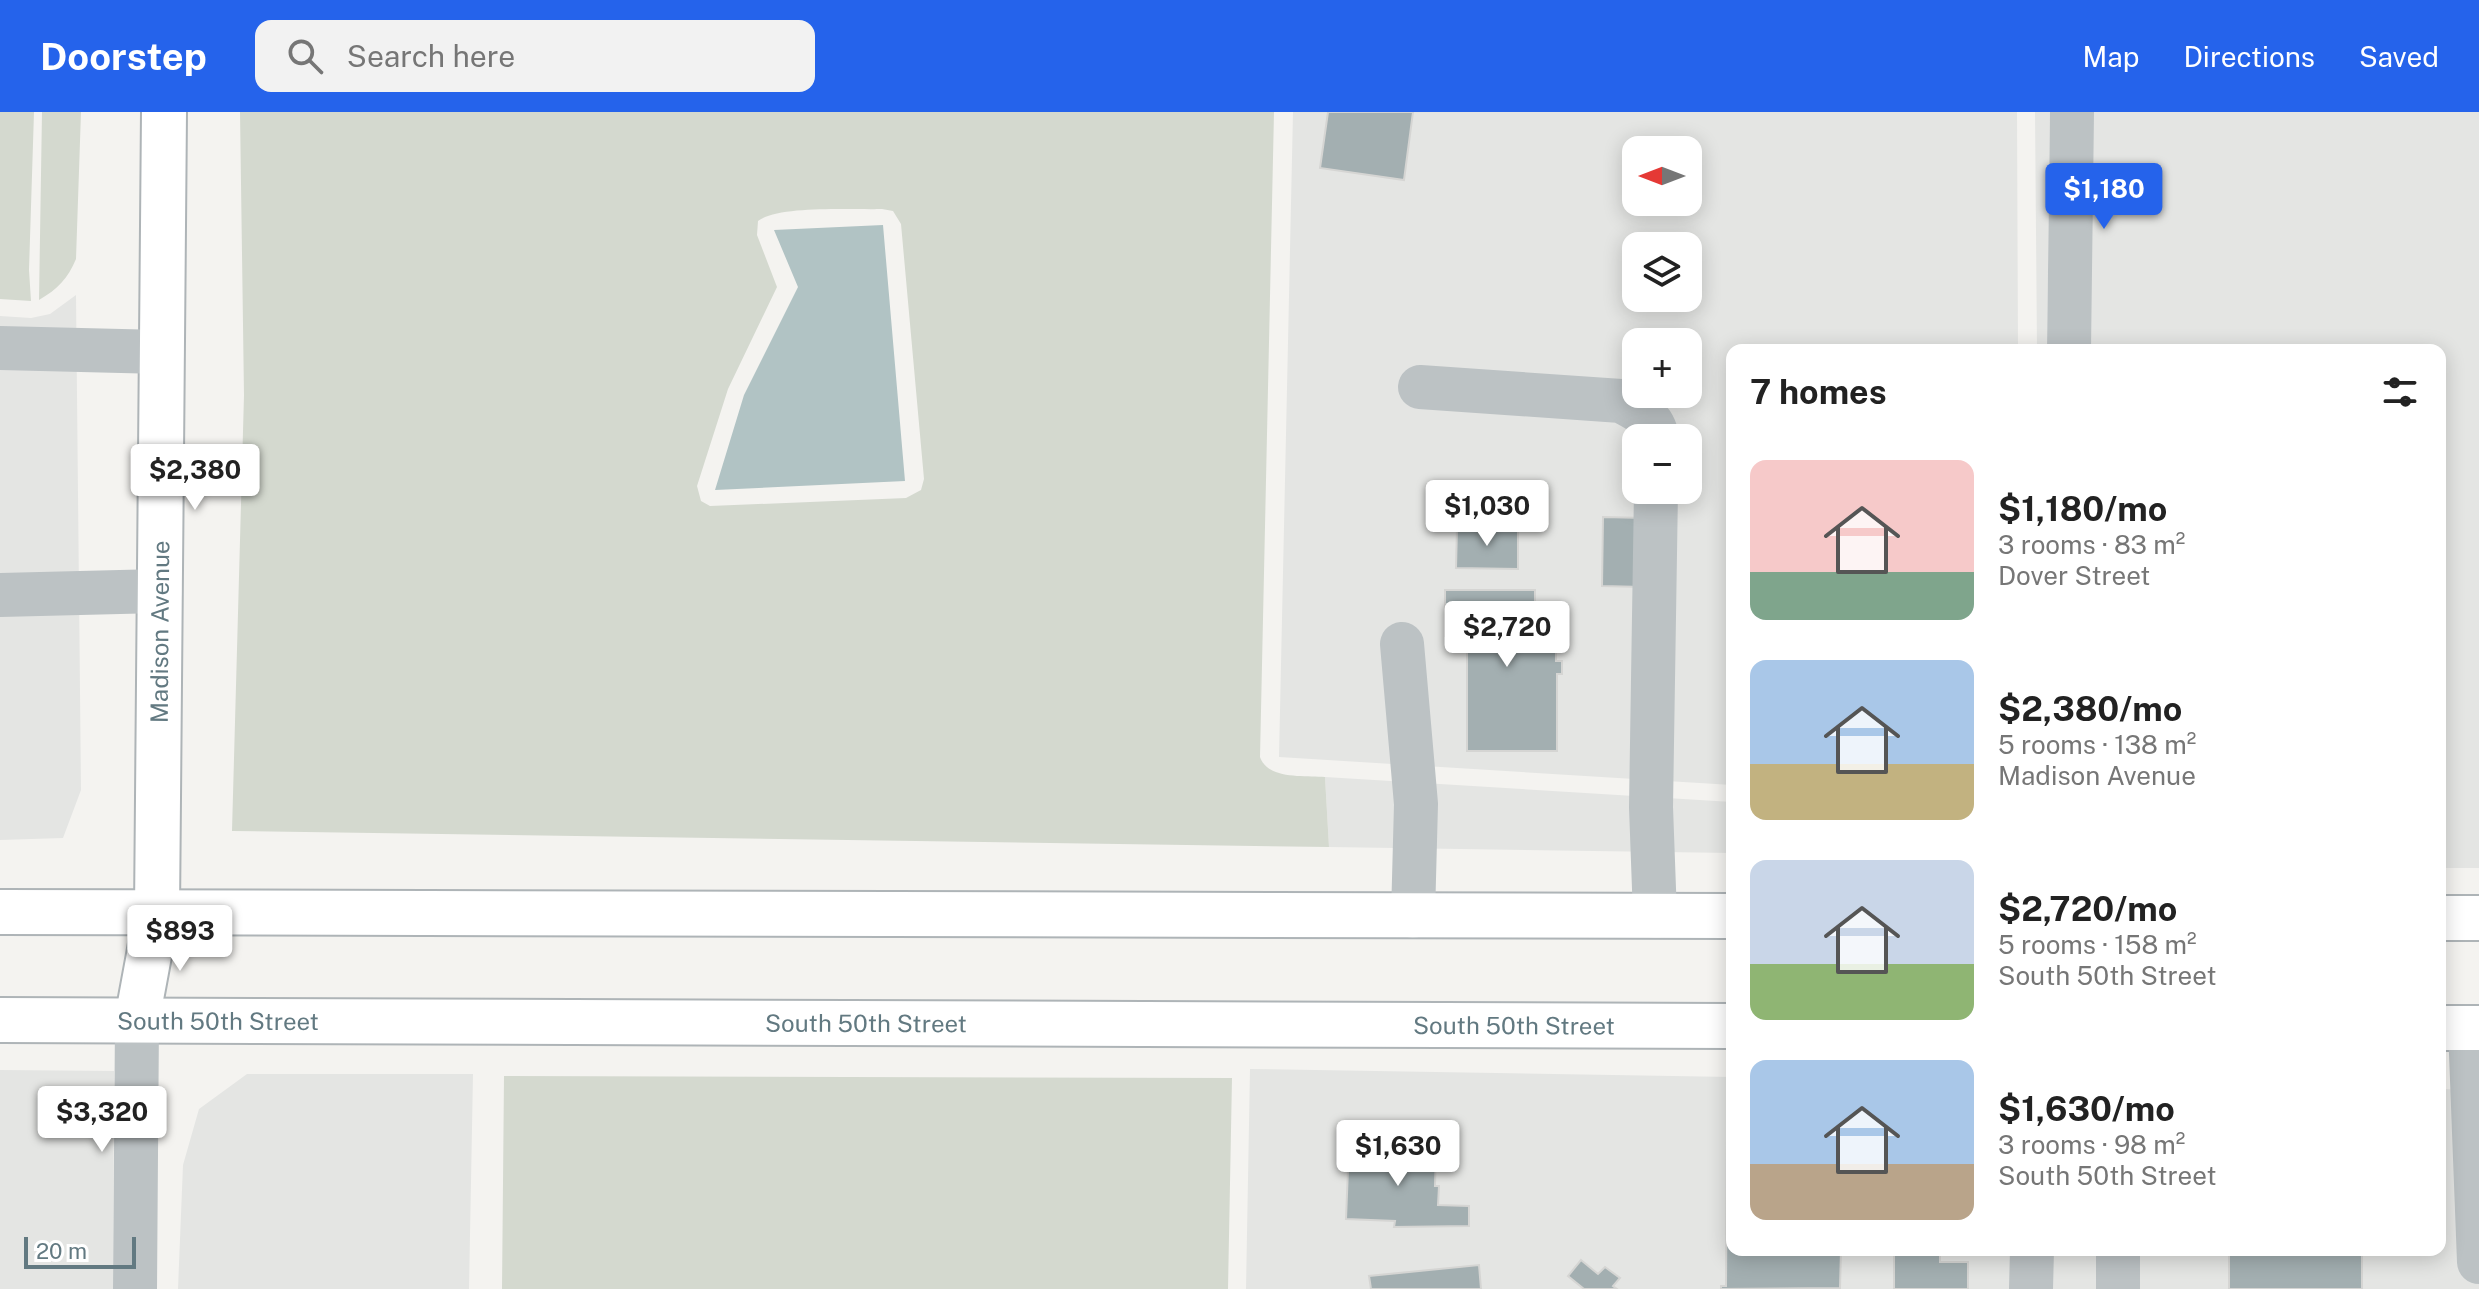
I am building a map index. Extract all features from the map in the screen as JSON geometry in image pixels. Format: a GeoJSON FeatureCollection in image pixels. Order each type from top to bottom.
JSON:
{"type":"FeatureCollection","features":[{"type":"Feature","properties":{"kind":"main road","name":"Madison Avenue"},"geometry":{"type":"LineString","coordinates":[[137,1020],[157,912],[164,112]]}},
{"type":"Feature","properties":{"kind":"main road"},"geometry":{"type":"LineString","coordinates":[[0,912],[1726,916]]}},
{"type":"Feature","properties":{"kind":"main road"},"geometry":{"type":"LineString","coordinates":[[2446,918],[2479,918]]}},
{"type":"Feature","properties":{"kind":"main road","name":"South 50th Street"},"geometry":{"type":"LineString","coordinates":[[0,1020],[1726,1026]]}},
{"type":"Feature","properties":{"kind":"street"},"geometry":{"type":"LineString","coordinates":[[2069,344],[2072,112]]}},
{"type":"Feature","properties":{"kind":"street"},"geometry":{"type":"LineString","coordinates":[[0,348],[162,352]]}},
{"type":"Feature","properties":{"kind":"street"},"geometry":{"type":"LineString","coordinates":[[1420,387],[1621,401],[1642,411],[1651,424]]}},
{"type":"Feature","properties":{"kind":"street"},"geometry":{"type":"LineString","coordinates":[[1655,916],[1651,807],[1656,504]]}},
{"type":"Feature","properties":{"kind":"street"},"geometry":{"type":"LineString","coordinates":[[0,595],[160,591]]}},
{"type":"Feature","properties":{"kind":"street"},"geometry":{"type":"LineString","coordinates":[[1402,644],[1416,804],[1413,916]]}},
{"type":"Feature","properties":{"kind":"street"},"geometry":{"type":"LineString","coordinates":[[135,1289],[137,1020]]}},
{"type":"Feature","properties":{"kind":"street"},"geometry":{"type":"LineString","coordinates":[[2463,1028],[2479,1262]]}},
{"type":"Feature","properties":{"kind":"street"},"geometry":{"type":"LineString","coordinates":[[2031,1289],[2032,1256]]}},
{"type":"Feature","properties":{"kind":"street"},"geometry":{"type":"LineString","coordinates":[[2118,1256],[2118,1289]]}},
{"type":"Feature","properties":{"kind":"shaded area"},"geometry":{"type":"Polygon","coordinates":[[[0,112],[34,112],[29,270],[31,301],[0,299],[0,112]]]}},
{"type":"Feature","properties":{"kind":"shaded area"},"geometry":{"type":"Polygon","coordinates":[[[42,112],[81,112],[76,259],[62,282],[39,300],[42,112]]]}},
{"type":"Feature","properties":{"kind":"shaded area"},"geometry":{"type":"Polygon","coordinates":[[[240,112],[1274,112],[1260,757],[1271,770],[1279,773],[1325,777],[1329,847],[232,831],[244,395],[240,112]],[[799,210],[758,221],[757,235],[777,287],[728,389],[697,486],[701,501],[710,506],[906,498],[921,490],[924,479],[901,224],[893,211],[799,210]]]}},
{"type":"Feature","properties":{"kind":"shaded area"},"geometry":{"type":"Polygon","coordinates":[[[1293,112],[2017,112],[2018,344],[1726,344],[1726,785],[1279,757],[1293,112]]]}},
{"type":"Feature","properties":{"kind":"shaded area"},"geometry":{"type":"Polygon","coordinates":[[[2035,112],[2050,112],[2047,344],[2037,344],[2035,112]]]}},
{"type":"Feature","properties":{"kind":"shaded area"},"geometry":{"type":"Polygon","coordinates":[[[2069,112],[2479,112],[2479,868],[2446,868],[2446,344],[2074,344],[2069,112]]]}},
{"type":"Feature","properties":{"kind":"shaded area"},"geometry":{"type":"Polygon","coordinates":[[[883,225],[905,481],[715,490],[744,395],[798,287],[774,230],[883,225]]]}},
{"type":"Feature","properties":{"kind":"shaded area"},"geometry":{"type":"Polygon","coordinates":[[[76,295],[81,790],[63,838],[0,840],[0,316],[31,318],[50,314],[76,295]]]}},
{"type":"Feature","properties":{"kind":"shaded area"},"geometry":{"type":"Polygon","coordinates":[[[1325,777],[1726,802],[1726,853],[1329,847],[1325,777]]]}},
{"type":"Feature","properties":{"kind":"shaded area"},"geometry":{"type":"Polygon","coordinates":[[[1250,1069],[1726,1077],[1726,1256],[2446,1256],[2446,1089],[2479,1090],[2479,1289],[1246,1289],[1250,1069]]]}},
{"type":"Feature","properties":{"kind":"shaded area"},"geometry":{"type":"Polygon","coordinates":[[[0,1070],[114,1071],[113,1289],[0,1289],[0,1070]]]}},
{"type":"Feature","properties":{"kind":"shaded area"},"geometry":{"type":"Polygon","coordinates":[[[247,1074],[473,1074],[469,1289],[178,1289],[183,1165],[199,1109],[247,1074]]]}},
{"type":"Feature","properties":{"kind":"shaded area"},"geometry":{"type":"Polygon","coordinates":[[[504,1076],[1232,1078],[1228,1289],[502,1289],[504,1076]]]}},
{"type":"Feature","properties":{"kind":"building"},"geometry":{"type":"Polygon","coordinates":[[[1328,112],[1413,112],[1404,180],[1320,168],[1328,112]]]}},
{"type":"Feature","properties":{"kind":"building"},"geometry":{"type":"Polygon","coordinates":[[[1603,517],[1645,518],[1644,587],[1602,586],[1603,517]]]}},
{"type":"Feature","properties":{"kind":"building"},"geometry":{"type":"Polygon","coordinates":[[[1457,527],[1518,527],[1518,569],[1456,568],[1457,527]]]}},
{"type":"Feature","properties":{"kind":"building"},"geometry":{"type":"Polygon","coordinates":[[[1445,590],[1535,590],[1535,613],[1556,613],[1556,661],[1562,661],[1562,674],[1557,674],[1557,751],[1467,751],[1467,649],[1462,649],[1462,636],[1445,636],[1445,590]]]}},
{"type":"Feature","properties":{"kind":"building"},"geometry":{"type":"Polygon","coordinates":[[[1349,1144],[1436,1148],[1438,1205],[1469,1206],[1469,1226],[1394,1227],[1395,1221],[1346,1219],[1349,1144]]]}},
{"type":"Feature","properties":{"kind":"building"},"geometry":{"type":"Polygon","coordinates":[[[1726,1256],[1841,1256],[1840,1288],[1721,1289],[1721,1286],[1726,1286],[1726,1256]]]}},
{"type":"Feature","properties":{"kind":"building"},"geometry":{"type":"Polygon","coordinates":[[[1894,1256],[1940,1256],[1940,1262],[1968,1262],[1968,1289],[1894,1289],[1894,1256]]]}},
{"type":"Feature","properties":{"kind":"building"},"geometry":{"type":"Polygon","coordinates":[[[2229,1256],[2362,1256],[2362,1289],[2229,1289],[2229,1256]]]}},
{"type":"Feature","properties":{"kind":"building"},"geometry":{"type":"Polygon","coordinates":[[[1581,1260],[1598,1274],[1605,1267],[1620,1278],[1613,1286],[1617,1289],[1584,1289],[1568,1276],[1581,1260]]]}},
{"type":"Feature","properties":{"kind":"building"},"geometry":{"type":"Polygon","coordinates":[[[1479,1265],[1481,1289],[1371,1289],[1369,1276],[1479,1265]]]}}]}
